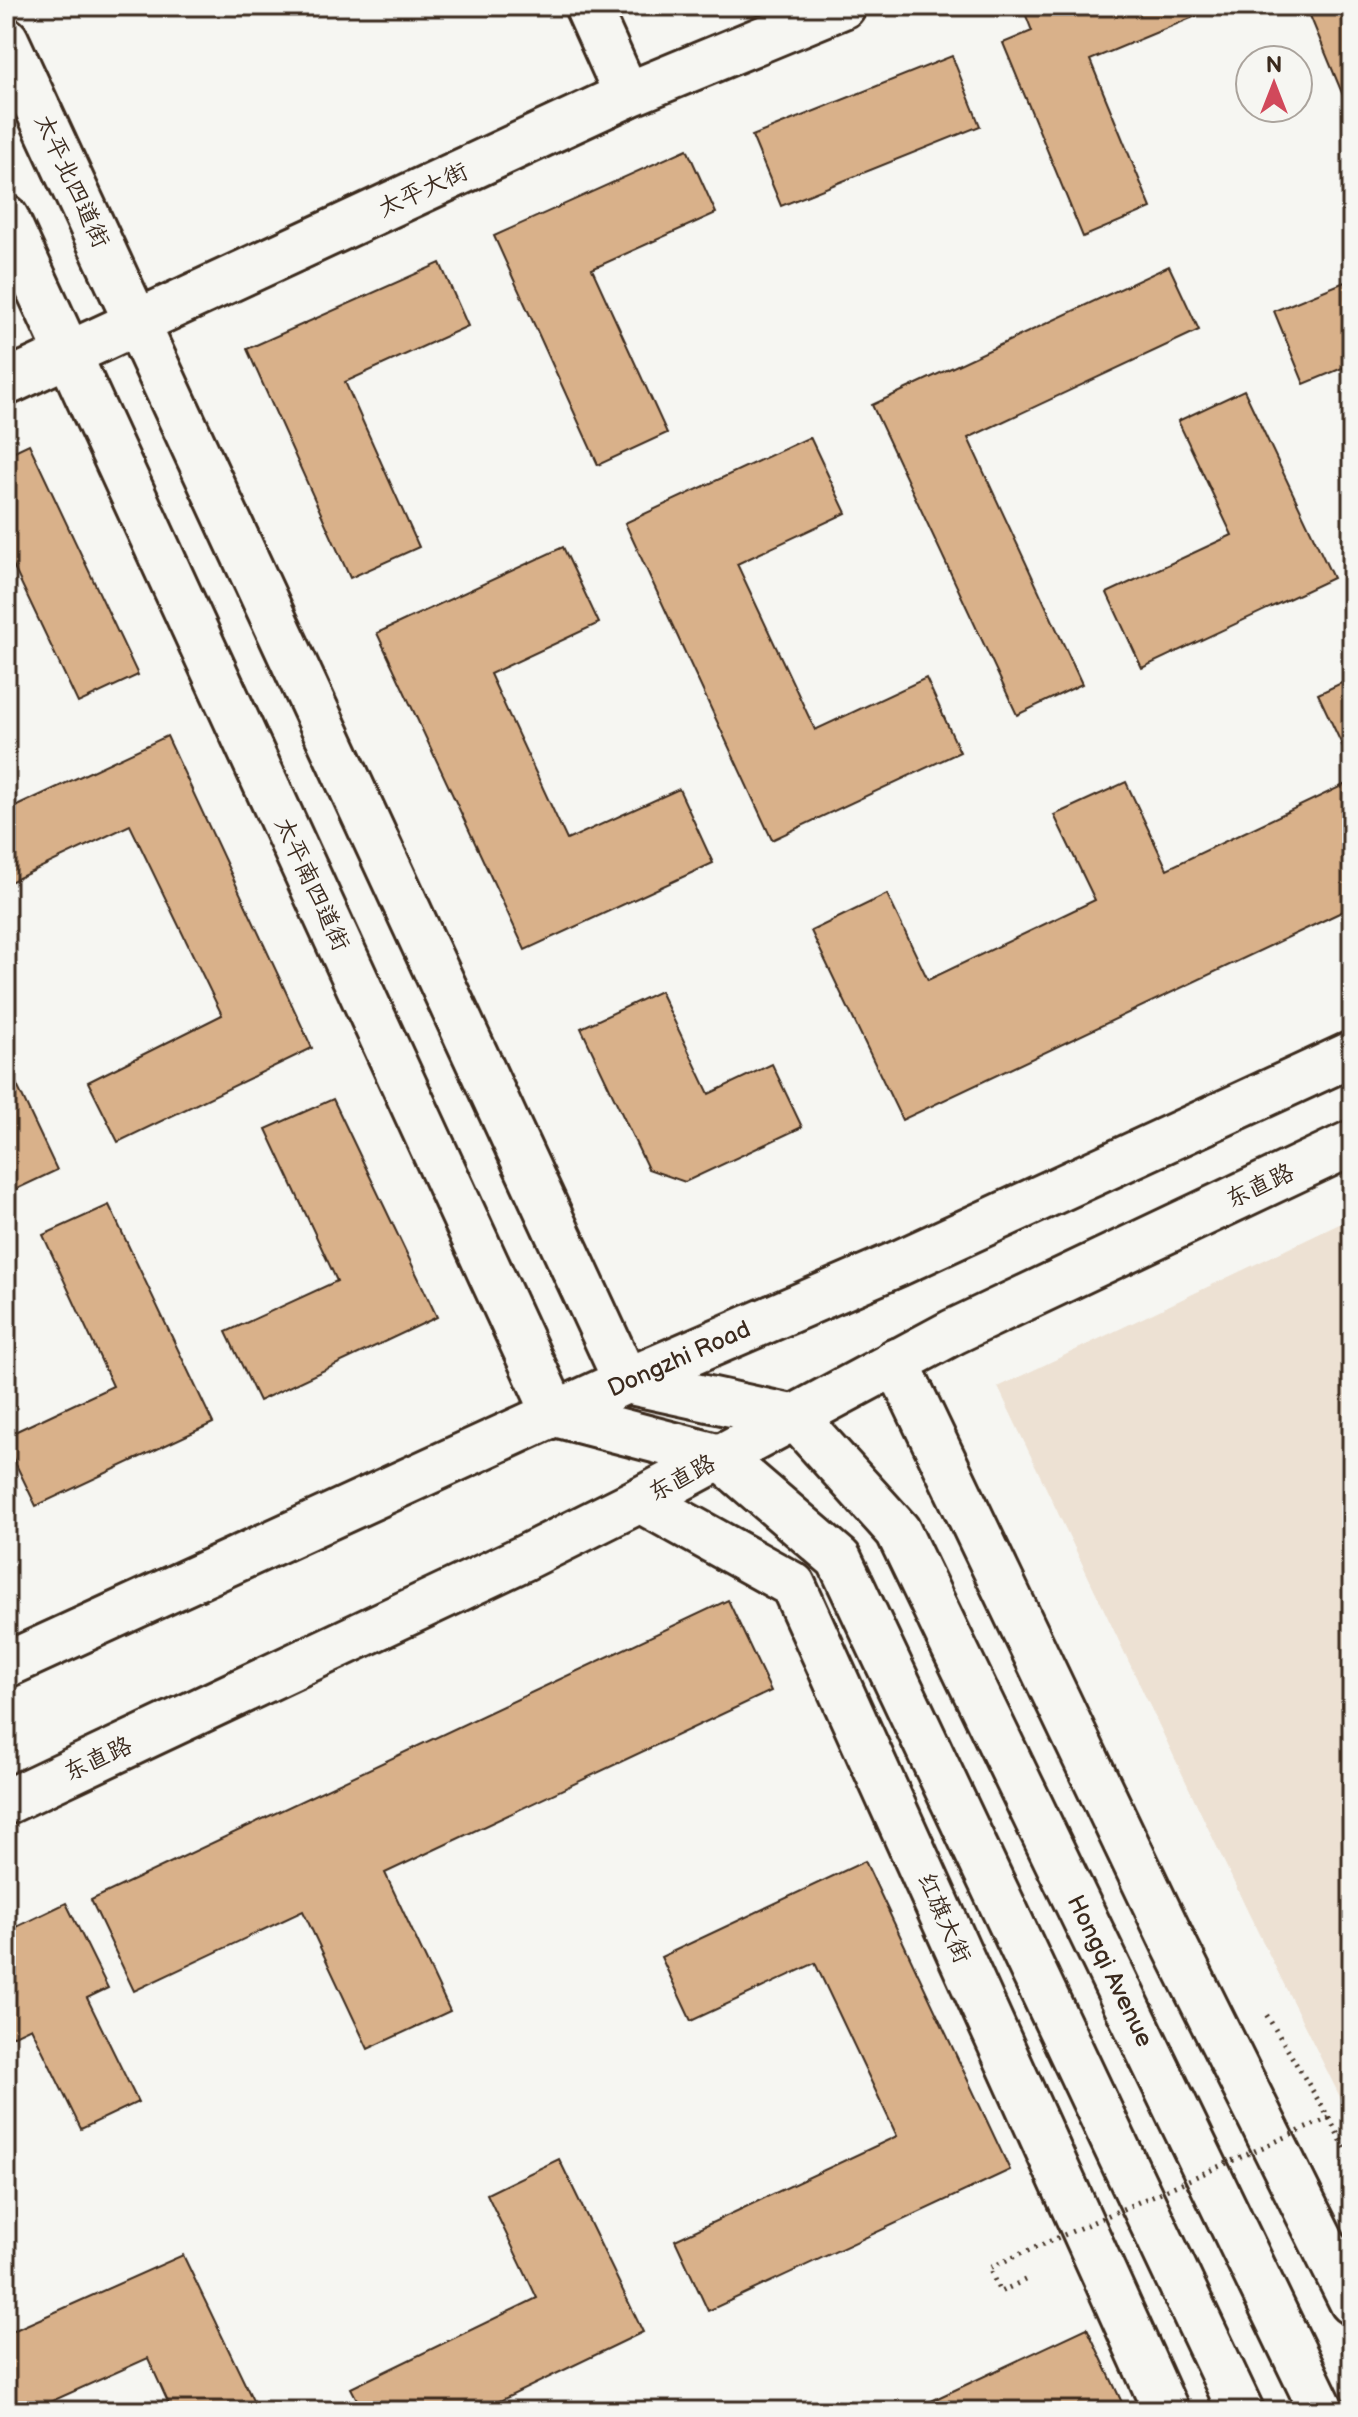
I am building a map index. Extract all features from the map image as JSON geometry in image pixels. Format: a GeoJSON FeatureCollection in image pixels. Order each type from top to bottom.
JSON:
{"type":"FeatureCollection","features":[{"type":"Feature","properties":{"kind":"main road"},"geometry":{"type":"LineString","coordinates":[[587,6],[627,95]]}},
{"type":"Feature","properties":{"kind":"main road","name":"太平大街"},"geometry":{"type":"LineString","coordinates":[[6,383],[627,95],[843,6]]}},
{"type":"Feature","properties":{"kind":"main road","name":"太平北四道街"},"geometry":{"type":"LineString","coordinates":[[6,40],[139,323]]}},
{"type":"Feature","properties":{"kind":"main road"},"geometry":{"type":"LineString","coordinates":[[6,218],[69,354]]}},
{"type":"Feature","properties":{"kind":"main road"},"geometry":{"type":"LineString","coordinates":[[139,323],[626,1381],[796,1418]]}},
{"type":"Feature","properties":{"kind":"main road","name":"太平南四道街"},"geometry":{"type":"LineString","coordinates":[[69,354],[555,1414]]}},
{"type":"Feature","properties":{"kind":"main road","name":"Dongzhi Road"},"geometry":{"type":"LineString","coordinates":[[6,1665],[626,1381],[897,1264],[1352,1054]]}},
{"type":"Feature","properties":{"kind":"main road","name":"东直路"},"geometry":{"type":"LineString","coordinates":[[6,1802],[524,1558],[796,1418],[896,1361],[1352,1143]]}},
{"type":"Feature","properties":{"kind":"main road"},"geometry":{"type":"LineString","coordinates":[[896,1361],[1176,1948],[1352,2302]]}},
{"type":"Feature","properties":{"kind":"main road"},"geometry":{"type":"LineString","coordinates":[[555,1414],[720,1457],[839,1559],[1241,2411]]}},
{"type":"Feature","properties":{"kind":"main road","name":"Hongqi Avenue"},"geometry":{"type":"LineString","coordinates":[[796,1418],[898,1531],[1322,2411]]}},
{"type":"Feature","properties":{"kind":"main road","name":"红旗大街"},"geometry":{"type":"LineString","coordinates":[[640,1500],[793,1585],[1166,2411]]}},
{"type":"Feature","properties":{"kind":"path"},"geometry":{"type":"LineString","coordinates":[[1266,2014],[1352,2161]]}},
{"type":"Feature","properties":{"kind":"path"},"geometry":{"type":"LineString","coordinates":[[1025,2280],[1000,2292],[989,2268],[1329,2118]]}},
{"type":"Feature","properties":{"kind":"shaded area"},"geometry":{"type":"Polygon","coordinates":[[[1352,1218],[1352,2121],[1248,1912],[998,1387],[1352,1218]]]}},
{"type":"Feature","properties":{"kind":"building"},"geometry":{"type":"Polygon","coordinates":[[[1041,6],[1220,6],[1090,60],[1151,208],[1083,237],[1003,43],[1032,31],[1025,13],[1041,6]]]}},
{"type":"Feature","properties":{"kind":"building"},"geometry":{"type":"Polygon","coordinates":[[[1306,6],[1352,6],[1352,117],[1306,6]]]}},
{"type":"Feature","properties":{"kind":"building"},"geometry":{"type":"Polygon","coordinates":[[[952,56],[980,126],[781,206],[752,136],[952,56]]]}},
{"type":"Feature","properties":{"kind":"building"},"geometry":{"type":"Polygon","coordinates":[[[687,149],[716,213],[592,269],[667,433],[598,465],[494,236],[687,149]]]}},
{"type":"Feature","properties":{"kind":"building"},"geometry":{"type":"Polygon","coordinates":[[[440,263],[468,326],[345,382],[419,547],[350,578],[247,349],[440,263]]]}},
{"type":"Feature","properties":{"kind":"building"},"geometry":{"type":"Polygon","coordinates":[[[1169,266],[1199,330],[968,438],[1082,684],[1017,715],[872,405],[1169,266]]]}},
{"type":"Feature","properties":{"kind":"building"},"geometry":{"type":"Polygon","coordinates":[[[1352,279],[1352,364],[1304,384],[1274,311],[1352,279]]]}},
{"type":"Feature","properties":{"kind":"building"},"geometry":{"type":"Polygon","coordinates":[[[1244,390],[1333,578],[1142,668],[1107,593],[1232,535],[1178,421],[1244,390]]]}},
{"type":"Feature","properties":{"kind":"building"},"geometry":{"type":"Polygon","coordinates":[[[810,437],[846,513],[737,564],[815,730],[926,678],[960,752],[772,840],[625,523],[810,437]]]}},
{"type":"Feature","properties":{"kind":"building"},"geometry":{"type":"Polygon","coordinates":[[[29,444],[138,675],[78,703],[6,551],[6,455],[29,444]]]}},
{"type":"Feature","properties":{"kind":"building"},"geometry":{"type":"Polygon","coordinates":[[[563,547],[599,623],[490,674],[567,840],[679,789],[713,863],[525,950],[377,633],[563,547]]]}},
{"type":"Feature","properties":{"kind":"building"},"geometry":{"type":"Polygon","coordinates":[[[1352,678],[1352,766],[1318,694],[1352,678]]]}},
{"type":"Feature","properties":{"kind":"building"},"geometry":{"type":"Polygon","coordinates":[[[167,736],[312,1048],[118,1142],[88,1082],[222,1015],[130,825],[6,884],[6,811],[167,736]]]}},
{"type":"Feature","properties":{"kind":"building"},"geometry":{"type":"Polygon","coordinates":[[[1352,781],[1352,907],[902,1120],[811,931],[887,894],[928,980],[1095,900],[1054,815],[1126,782],[1167,869],[1352,781]]]}},
{"type":"Feature","properties":{"kind":"building"},"geometry":{"type":"Polygon","coordinates":[[[660,991],[709,1094],[772,1064],[802,1127],[685,1182],[648,1169],[581,1028],[660,991]]]}},
{"type":"Feature","properties":{"kind":"building"},"geometry":{"type":"Polygon","coordinates":[[[6,1062],[57,1170],[6,1194],[6,1062]]]}},
{"type":"Feature","properties":{"kind":"building"},"geometry":{"type":"Polygon","coordinates":[[[333,1099],[437,1317],[259,1401],[226,1332],[337,1281],[266,1129],[333,1099]]]}},
{"type":"Feature","properties":{"kind":"building"},"geometry":{"type":"Polygon","coordinates":[[[109,1205],[213,1423],[36,1506],[6,1444],[6,1436],[113,1386],[43,1235],[109,1205]]]}},
{"type":"Feature","properties":{"kind":"building"},"geometry":{"type":"Polygon","coordinates":[[[728,1600],[771,1691],[385,1873],[450,2011],[368,2049],[303,1911],[134,1991],[91,1900],[728,1600]]]}},
{"type":"Feature","properties":{"kind":"building"},"geometry":{"type":"Polygon","coordinates":[[[865,1861],[1010,2170],[708,2311],[675,2240],[897,2136],[815,1963],[691,2021],[661,1957],[865,1861]]]}},
{"type":"Feature","properties":{"kind":"building"},"geometry":{"type":"Polygon","coordinates":[[[66,1903],[108,1988],[87,1998],[138,2102],[81,2129],[31,2027],[6,2039],[6,1932],[66,1903]]]}},
{"type":"Feature","properties":{"kind":"building"},"geometry":{"type":"Polygon","coordinates":[[[559,2159],[643,2332],[479,2411],[363,2411],[351,2388],[537,2298],[487,2194],[559,2159]]]}},
{"type":"Feature","properties":{"kind":"building"},"geometry":{"type":"Polygon","coordinates":[[[183,2255],[258,2411],[172,2411],[148,2358],[30,2411],[6,2411],[6,2334],[183,2255]]]}},
{"type":"Feature","properties":{"kind":"building"},"geometry":{"type":"Polygon","coordinates":[[[1087,2328],[1126,2411],[910,2411],[1087,2328]]]}}]}
